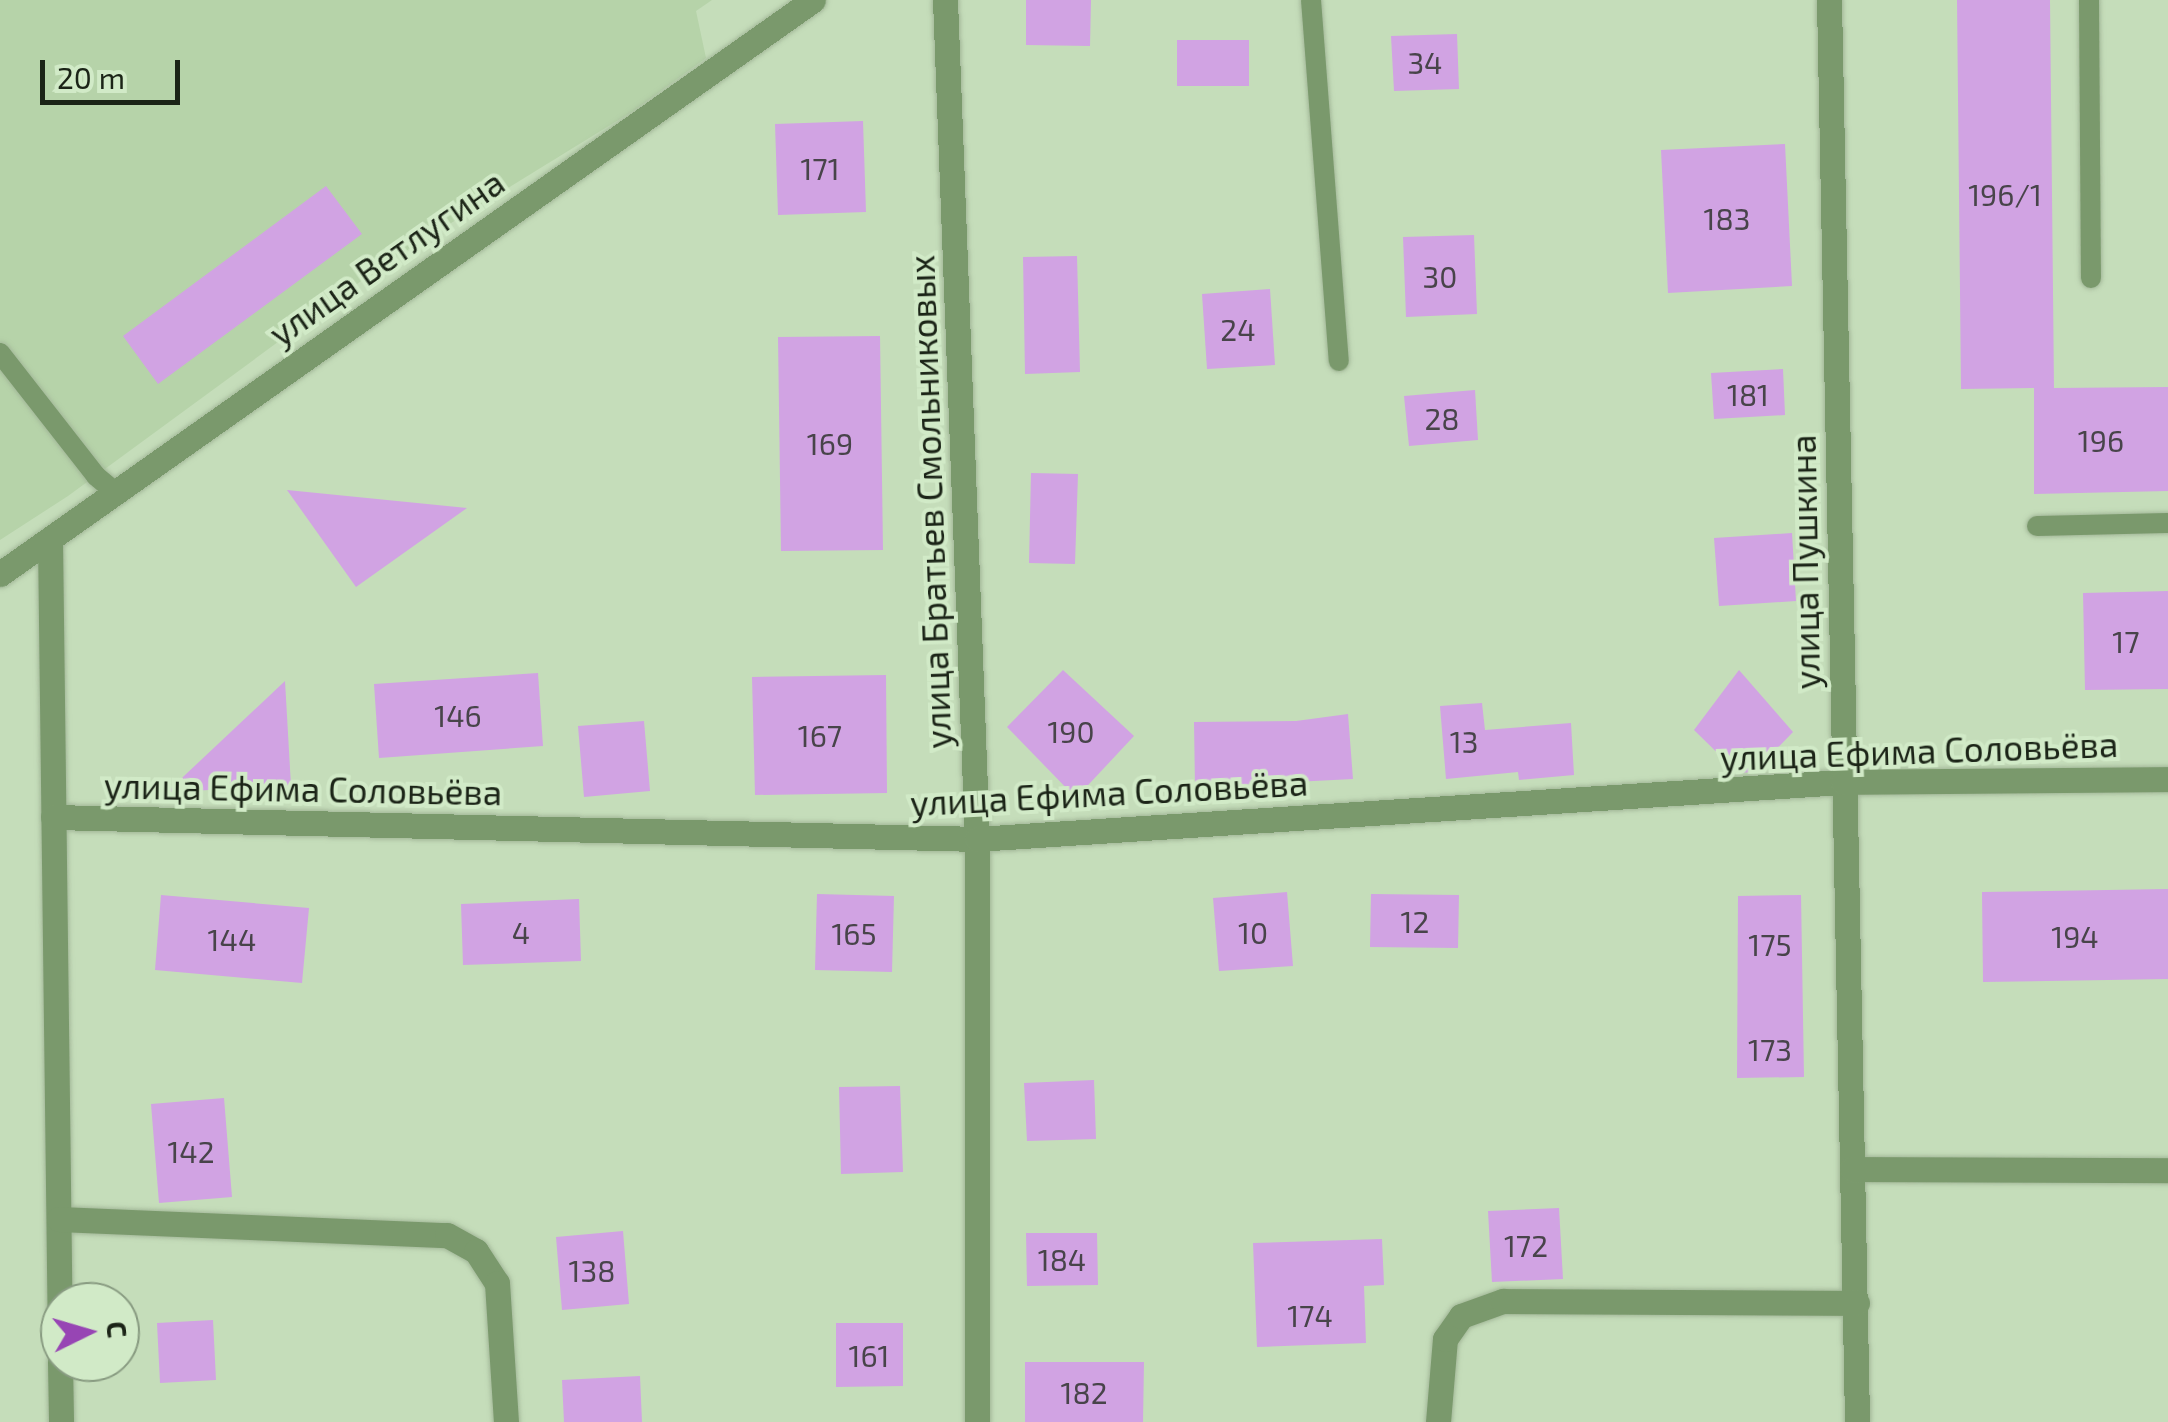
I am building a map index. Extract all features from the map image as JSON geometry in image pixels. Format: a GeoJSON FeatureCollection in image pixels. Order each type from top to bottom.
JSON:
{"type":"FeatureCollection","features":[{"type":"Feature","properties":{"kind":"street","name":"улица Ветлугина"},"geometry":{"type":"LineString","coordinates":[[0,574],[813,0]]}},
{"type":"Feature","properties":{"kind":"street","name":"улица Братьев Смольниковых"},"geometry":{"type":"LineString","coordinates":[[945,0],[977,839],[977,1422]]}},
{"type":"Feature","properties":{"kind":"street","name":"улица Пушкина"},"geometry":{"type":"LineString","coordinates":[[1829,0],[1858,1422]]}},
{"type":"Feature","properties":{"kind":"street"},"geometry":{"type":"LineString","coordinates":[[50,539],[60,1282]]}},
{"type":"Feature","properties":{"kind":"street","name":"улица Ефима Соловьёва"},"geometry":{"type":"LineString","coordinates":[[53,817],[977,839],[1842,782],[2168,778]]}},
{"type":"Feature","properties":{"kind":"street"},"geometry":{"type":"LineString","coordinates":[[1852,1169],[2168,1170]]}},
{"type":"Feature","properties":{"kind":"street"},"geometry":{"type":"LineString","coordinates":[[59,1219],[447,1235],[476,1251],[497,1283],[506,1422]]}},
{"type":"Feature","properties":{"kind":"street"},"geometry":{"type":"LineString","coordinates":[[1438,1422],[1444,1339],[1461,1316],[1503,1301],[1857,1304]]}},
{"type":"Feature","properties":{"kind":"street"},"geometry":{"type":"LineString","coordinates":[[60,1382],[61,1422]]}},
{"type":"Feature","properties":{"kind":"lane"},"geometry":{"type":"LineString","coordinates":[[1311,0],[1340,361]]}},
{"type":"Feature","properties":{"kind":"lane"},"geometry":{"type":"LineString","coordinates":[[2089,0],[2091,278]]}},
{"type":"Feature","properties":{"kind":"lane"},"geometry":{"type":"LineString","coordinates":[[0,353],[96,476],[114,491]]}},
{"type":"Feature","properties":{"kind":"lane"},"geometry":{"type":"LineString","coordinates":[[2037,526],[2168,523]]}},
{"type":"Feature","properties":{"kind":"shaded area"},"geometry":{"type":"Polygon","coordinates":[[[0,0],[712,0],[696,11],[706,58],[633,111],[383,265],[68,496],[0,540],[0,0]]]}},
{"type":"Feature","properties":{"kind":"building"},"geometry":{"type":"Polygon","coordinates":[[[1026,0],[1091,0],[1090,46],[1026,45],[1026,0]]]}},
{"type":"Feature","properties":{"kind":"building"},"geometry":{"type":"Polygon","coordinates":[[[1957,0],[2050,0],[2054,388],[2168,387],[2168,491],[2034,494],[2034,388],[1961,389],[1957,0]]]}},
{"type":"Feature","properties":{"kind":"building"},"geometry":{"type":"Polygon","coordinates":[[[1457,34],[1459,89],[1394,91],[1391,36],[1457,34]]]}},
{"type":"Feature","properties":{"kind":"building"},"geometry":{"type":"Polygon","coordinates":[[[1177,40],[1249,40],[1249,86],[1177,86],[1177,40]]]}},
{"type":"Feature","properties":{"kind":"building"},"geometry":{"type":"Polygon","coordinates":[[[863,121],[866,212],[778,215],[775,124],[863,121]]]}},
{"type":"Feature","properties":{"kind":"building"},"geometry":{"type":"Polygon","coordinates":[[[1785,144],[1792,286],[1668,293],[1661,150],[1785,144]]]}},
{"type":"Feature","properties":{"kind":"building"},"geometry":{"type":"Polygon","coordinates":[[[326,186],[362,234],[158,384],[123,336],[326,186]]]}},
{"type":"Feature","properties":{"kind":"building"},"geometry":{"type":"Polygon","coordinates":[[[1474,235],[1477,314],[1406,317],[1403,237],[1474,235]]]}},
{"type":"Feature","properties":{"kind":"building"},"geometry":{"type":"Polygon","coordinates":[[[1077,256],[1080,372],[1025,374],[1023,257],[1077,256]]]}},
{"type":"Feature","properties":{"kind":"building"},"geometry":{"type":"Polygon","coordinates":[[[1270,289],[1275,365],[1207,369],[1202,294],[1270,289]]]}},
{"type":"Feature","properties":{"kind":"building"},"geometry":{"type":"Polygon","coordinates":[[[880,336],[883,550],[781,551],[778,337],[880,336]]]}},
{"type":"Feature","properties":{"kind":"building"},"geometry":{"type":"Polygon","coordinates":[[[1783,369],[1785,415],[1714,419],[1711,373],[1783,369]]]}},
{"type":"Feature","properties":{"kind":"building"},"geometry":{"type":"Polygon","coordinates":[[[1475,390],[1478,440],[1409,446],[1404,396],[1475,390]]]}},
{"type":"Feature","properties":{"kind":"building"},"geometry":{"type":"Polygon","coordinates":[[[1031,473],[1078,474],[1075,564],[1029,563],[1031,473]]]}},
{"type":"Feature","properties":{"kind":"building"},"geometry":{"type":"Polygon","coordinates":[[[287,490],[467,508],[356,587],[287,490]]]}},
{"type":"Feature","properties":{"kind":"building"},"geometry":{"type":"Polygon","coordinates":[[[1792,533],[1796,601],[1719,606],[1714,538],[1792,533]]]}},
{"type":"Feature","properties":{"kind":"building"},"geometry":{"type":"Polygon","coordinates":[[[2168,591],[2168,689],[2085,690],[2083,593],[2168,591]]]}},
{"type":"Feature","properties":{"kind":"building"},"geometry":{"type":"Polygon","coordinates":[[[1063,670],[1134,736],[1076,798],[1007,727],[1063,670]]]}},
{"type":"Feature","properties":{"kind":"building"},"geometry":{"type":"Polygon","coordinates":[[[1739,670],[1793,732],[1754,772],[1738,773],[1694,730],[1739,670]]]}},
{"type":"Feature","properties":{"kind":"building"},"geometry":{"type":"Polygon","coordinates":[[[538,673],[543,746],[379,758],[374,684],[538,673]]]}},
{"type":"Feature","properties":{"kind":"building"},"geometry":{"type":"Polygon","coordinates":[[[886,675],[887,793],[755,795],[752,677],[886,675]]]}},
{"type":"Feature","properties":{"kind":"building"},"geometry":{"type":"Polygon","coordinates":[[[285,681],[291,786],[167,792],[285,681]]]}},
{"type":"Feature","properties":{"kind":"building"},"geometry":{"type":"Polygon","coordinates":[[[1482,703],[1485,730],[1571,723],[1574,775],[1519,780],[1518,772],[1446,779],[1440,706],[1482,703]]]}},
{"type":"Feature","properties":{"kind":"building"},"geometry":{"type":"Polygon","coordinates":[[[1348,714],[1353,779],[1195,787],[1194,722],[1296,721],[1348,714]]]}},
{"type":"Feature","properties":{"kind":"building"},"geometry":{"type":"Polygon","coordinates":[[[644,721],[650,791],[584,797],[578,726],[644,721]]]}},
{"type":"Feature","properties":{"kind":"building"},"geometry":{"type":"Polygon","coordinates":[[[2168,889],[2168,979],[1983,982],[1982,892],[2168,889]]]}},
{"type":"Feature","properties":{"kind":"building"},"geometry":{"type":"Polygon","coordinates":[[[1287,892],[1293,966],[1219,971],[1213,898],[1287,892]]]}},
{"type":"Feature","properties":{"kind":"building"},"geometry":{"type":"Polygon","coordinates":[[[817,894],[894,896],[892,972],[815,970],[817,894]]]}},
{"type":"Feature","properties":{"kind":"building"},"geometry":{"type":"Polygon","coordinates":[[[1371,894],[1459,895],[1458,948],[1370,947],[1371,894]]]}},
{"type":"Feature","properties":{"kind":"building"},"geometry":{"type":"Polygon","coordinates":[[[161,895],[309,908],[302,983],[155,970],[161,895]]]}},
{"type":"Feature","properties":{"kind":"building"},"geometry":{"type":"Polygon","coordinates":[[[1801,895],[1804,1077],[1737,1078],[1738,896],[1801,895]]]}},
{"type":"Feature","properties":{"kind":"building"},"geometry":{"type":"Polygon","coordinates":[[[579,899],[581,961],[463,965],[461,904],[579,899]]]}},
{"type":"Feature","properties":{"kind":"building"},"geometry":{"type":"Polygon","coordinates":[[[1094,1080],[1096,1139],[1027,1141],[1024,1083],[1094,1080]]]}},
{"type":"Feature","properties":{"kind":"building"},"geometry":{"type":"Polygon","coordinates":[[[900,1086],[903,1172],[841,1174],[839,1087],[900,1086]]]}},
{"type":"Feature","properties":{"kind":"building"},"geometry":{"type":"Polygon","coordinates":[[[224,1098],[232,1197],[159,1203],[151,1104],[224,1098]]]}},
{"type":"Feature","properties":{"kind":"building"},"geometry":{"type":"Polygon","coordinates":[[[1559,1208],[1563,1279],[1492,1282],[1488,1211],[1559,1208]]]}},
{"type":"Feature","properties":{"kind":"building"},"geometry":{"type":"Polygon","coordinates":[[[623,1231],[629,1304],[562,1310],[556,1237],[623,1231]]]}},
{"type":"Feature","properties":{"kind":"building"},"geometry":{"type":"Polygon","coordinates":[[[1026,1233],[1097,1233],[1098,1285],[1027,1286],[1026,1233]]]}},
{"type":"Feature","properties":{"kind":"building"},"geometry":{"type":"Polygon","coordinates":[[[1382,1239],[1384,1285],[1364,1286],[1366,1343],[1257,1347],[1253,1243],[1382,1239]]]}},
{"type":"Feature","properties":{"kind":"building"},"geometry":{"type":"Polygon","coordinates":[[[213,1320],[216,1380],[160,1383],[157,1323],[213,1320]]]}},
{"type":"Feature","properties":{"kind":"building"},"geometry":{"type":"Polygon","coordinates":[[[836,1323],[903,1323],[903,1386],[836,1387],[836,1323]]]}},
{"type":"Feature","properties":{"kind":"building"},"geometry":{"type":"Polygon","coordinates":[[[1025,1362],[1144,1362],[1143,1422],[1025,1422],[1025,1362]]]}},
{"type":"Feature","properties":{"kind":"building"},"geometry":{"type":"Polygon","coordinates":[[[640,1376],[642,1422],[564,1422],[562,1380],[640,1376]]]}}]}
